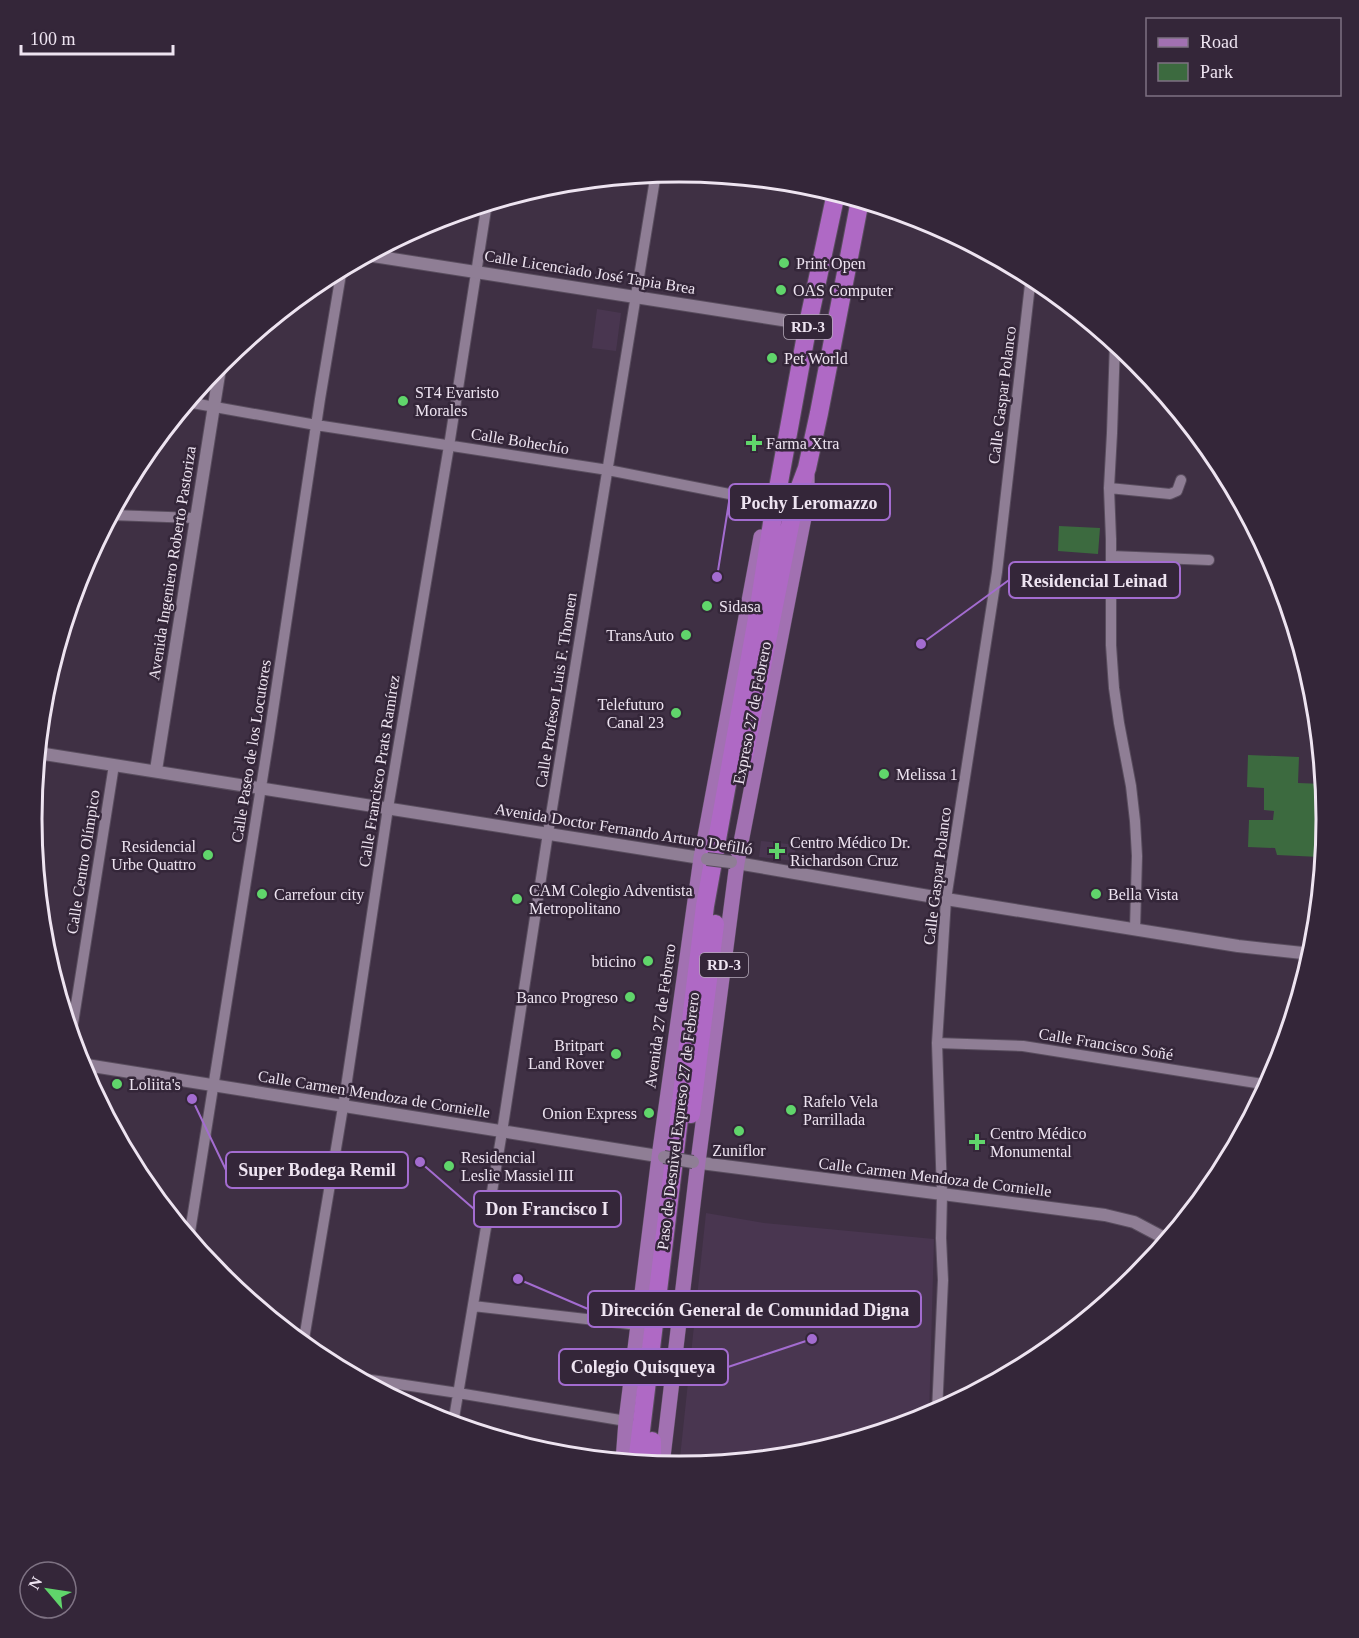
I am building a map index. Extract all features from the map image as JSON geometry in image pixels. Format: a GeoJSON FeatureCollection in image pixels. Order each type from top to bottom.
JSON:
{"type":"FeatureCollection","features":[{"type":"Feature","properties":{"kind":"highway","name":"Expreso 27 de Febrero"},"geometry":{"type":"LineString","coordinates":[[730,800],[775,506],[808,324],[834,201]]}},
{"type":"Feature","properties":{"kind":"highway","name":"Expreso 27 de Febrero"},"geometry":{"type":"LineString","coordinates":[[730,800],[795,500],[807,468],[824,392],[859,207]]}},
{"type":"Feature","properties":{"kind":"highway","name":"Paso de Desnivel Expreso 27 de Febrero"},"geometry":{"type":"LineString","coordinates":[[641,1453],[706,1007],[730,800]]}},
{"type":"Feature","properties":{"kind":"main road","name":"RD-3"},"geometry":{"type":"LineString","coordinates":[[663,1456],[695,1162],[734,863],[807,502],[807,468]]}},
{"type":"Feature","properties":{"kind":"main road","name":"Avenida 27 de Febrero"},"geometry":{"type":"LineString","coordinates":[[624,1454],[638,1325],[704,858],[764,524],[775,506]]}},
{"type":"Feature","properties":{"kind":"street","name":"Calle Profesor Luis F. Thomen"},"geometry":{"type":"LineString","coordinates":[[454,1415],[655,183]]}},
{"type":"Feature","properties":{"kind":"street","name":"Calle Francisco Prats Ramírez"},"geometry":{"type":"LineString","coordinates":[[305,1335],[344,1107],[388,808],[486,212]]}},
{"type":"Feature","properties":{"kind":"street","name":"Calle Licenciado José Tapia Brea"},"geometry":{"type":"LineString","coordinates":[[380,257],[808,324]]}},
{"type":"Feature","properties":{"kind":"street","name":"Calle Paseo de los Locutores"},"geometry":{"type":"LineString","coordinates":[[191,1228],[340,280]]}},
{"type":"Feature","properties":{"kind":"street","name":"Calle Gaspar Polanco"},"geometry":{"type":"LineString","coordinates":[[937,1402],[943,1280],[937,1043],[946,899],[997,572],[1030,287]]}},
{"type":"Feature","properties":{"kind":"street"},"geometry":{"type":"LineString","coordinates":[[1115,354],[1109,488],[1111,645],[1114,688],[1135,821],[1137,856],[1135,929]]}},
{"type":"Feature","properties":{"kind":"street","name":"Avenida Ingeniero Roberto Pastoriza"},"geometry":{"type":"LineString","coordinates":[[156,770],[218,380]]}},
{"type":"Feature","properties":{"kind":"street","name":"Calle Bohechío"},"geometry":{"type":"LineString","coordinates":[[196,403],[316,425],[608,470],[775,506]]}},
{"type":"Feature","properties":{"kind":"street"},"geometry":{"type":"LineString","coordinates":[[1109,488],[1170,494],[1177,491],[1181,480]]}},
{"type":"Feature","properties":{"kind":"street"},"geometry":{"type":"LineString","coordinates":[[119,515],[196,518]]}},
{"type":"Feature","properties":{"kind":"street"},"geometry":{"type":"LineString","coordinates":[[1111,556],[1209,560]]}},
{"type":"Feature","properties":{"kind":"street","name":"Avenida Doctor Fernando Arturo Defilló"},"geometry":{"type":"LineString","coordinates":[[45,754],[704,858],[1238,946],[1303,953]]}},
{"type":"Feature","properties":{"kind":"street","name":"Calle Centro Olímpico"},"geometry":{"type":"LineString","coordinates":[[74,1017],[114,765]]}},
{"type":"Feature","properties":{"kind":"street","name":"Calle Francisco Soñé"},"geometry":{"type":"LineString","coordinates":[[937,1043],[1023,1046],[1259,1083]]}},
{"type":"Feature","properties":{"kind":"street","name":"Calle Carmen Mendoza de Cornielle"},"geometry":{"type":"LineString","coordinates":[[92,1066],[661,1157],[1122,1218],[1146,1227],[1161,1236]]}},
{"type":"Feature","properties":{"kind":"street"},"geometry":{"type":"LineString","coordinates":[[472,1306],[638,1325]]}},
{"type":"Feature","properties":{"kind":"street"},"geometry":{"type":"LineString","coordinates":[[380,1381],[626,1421]]}},
{"type":"Feature","properties":{"kind":"shaded area"},"geometry":{"type":"Polygon","coordinates":[[[597,309],[621,313],[616,351],[592,348],[597,309]]]}},
{"type":"Feature","properties":{"kind":"shaded area","name":"Centro Médico Dr. Richardson Cruz"},"geometry":{"type":"Polygon","coordinates":[[[761,841],[796,845],[794,861],[759,857],[761,841]]]}},
{"type":"Feature","properties":{"kind":"shaded area"},"geometry":{"type":"Polygon","coordinates":[[[706,1213],[764,1223],[934,1239],[929,1405],[884,1423],[804,1444],[763,1451],[680,1456],[706,1213]]]}},
{"type":"Feature","properties":{"kind":"green space"},"geometry":{"type":"Polygon","coordinates":[[[1059,526],[1100,528],[1098,554],[1058,551],[1059,526]]]}},
{"type":"Feature","properties":{"kind":"green space"},"geometry":{"type":"Polygon","coordinates":[[[1248,755],[1299,757],[1298,783],[1316,784],[1316,857],[1277,855],[1275,848],[1248,847],[1249,820],[1273,820],[1274,811],[1264,810],[1264,788],[1247,787],[1248,755]]]}},
{"type":"Feature","properties":{"kind":"place","name":"Print Open"},"geometry":{"type":"Point","coordinates":[784,263]}},
{"type":"Feature","properties":{"kind":"place","name":"OAS Computer"},"geometry":{"type":"Point","coordinates":[781,290]}},
{"type":"Feature","properties":{"kind":"place","name":"Pet World"},"geometry":{"type":"Point","coordinates":[772,358]}},
{"type":"Feature","properties":{"kind":"place","name":"ST4 Evaristo Morales"},"geometry":{"type":"Point","coordinates":[403,401]}},
{"type":"Feature","properties":{"kind":"place","name":"Farma Xtra"},"geometry":{"type":"Point","coordinates":[754,443]}},
{"type":"Feature","properties":{"kind":"place","name":"Pochy Leromazzo"},"geometry":{"type":"Point","coordinates":[717,577]}},
{"type":"Feature","properties":{"kind":"place","name":"Sidasa"},"geometry":{"type":"Point","coordinates":[707,606]}},
{"type":"Feature","properties":{"kind":"place","name":"TransAuto"},"geometry":{"type":"Point","coordinates":[686,635]}},
{"type":"Feature","properties":{"kind":"place","name":"Residencial Leinad"},"geometry":{"type":"Point","coordinates":[921,644]}},
{"type":"Feature","properties":{"kind":"place","name":"Telefuturo Canal 23"},"geometry":{"type":"Point","coordinates":[676,713]}},
{"type":"Feature","properties":{"kind":"place","name":"Melissa 1"},"geometry":{"type":"Point","coordinates":[884,774]}},
{"type":"Feature","properties":{"kind":"place","name":"Centro Médico Dr. Richardson Cruz"},"geometry":{"type":"Point","coordinates":[777,851]}},
{"type":"Feature","properties":{"kind":"place","name":"Residencial Urbe Quattro"},"geometry":{"type":"Point","coordinates":[208,855]}},
{"type":"Feature","properties":{"kind":"place","name":"Carrefour city"},"geometry":{"type":"Point","coordinates":[262,894]}},
{"type":"Feature","properties":{"kind":"place","name":"Bella Vista"},"geometry":{"type":"Point","coordinates":[1096,894]}},
{"type":"Feature","properties":{"kind":"place","name":"CAM Colegio Adventista Metropolitano"},"geometry":{"type":"Point","coordinates":[517,899]}},
{"type":"Feature","properties":{"kind":"place","name":"bticino"},"geometry":{"type":"Point","coordinates":[648,961]}},
{"type":"Feature","properties":{"kind":"place","name":"Banco Progreso"},"geometry":{"type":"Point","coordinates":[630,997]}},
{"type":"Feature","properties":{"kind":"place","name":"Britpart Land Rover"},"geometry":{"type":"Point","coordinates":[616,1054]}},
{"type":"Feature","properties":{"kind":"place","name":"Loliita's"},"geometry":{"type":"Point","coordinates":[117,1084]}},
{"type":"Feature","properties":{"kind":"place","name":"Super Bodega Remil"},"geometry":{"type":"Point","coordinates":[192,1099]}},
{"type":"Feature","properties":{"kind":"place","name":"Rafelo Vela Parrillada"},"geometry":{"type":"Point","coordinates":[791,1110]}},
{"type":"Feature","properties":{"kind":"place","name":"Onion Express"},"geometry":{"type":"Point","coordinates":[649,1113]}},
{"type":"Feature","properties":{"kind":"place","name":"Zuniflor"},"geometry":{"type":"Point","coordinates":[739,1131]}},
{"type":"Feature","properties":{"kind":"place","name":"Centro Médico Monumental"},"geometry":{"type":"Point","coordinates":[977,1142]}},
{"type":"Feature","properties":{"kind":"place","name":"Don Francisco I"},"geometry":{"type":"Point","coordinates":[420,1162]}},
{"type":"Feature","properties":{"kind":"place","name":"Residencial Leslie Massiel III"},"geometry":{"type":"Point","coordinates":[449,1166]}},
{"type":"Feature","properties":{"kind":"place","name":"Dirección General de Comunidad Digna"},"geometry":{"type":"Point","coordinates":[518,1279]}},
{"type":"Feature","properties":{"kind":"place","name":"Colegio Quisqueya"},"geometry":{"type":"Point","coordinates":[812,1339]}}]}
